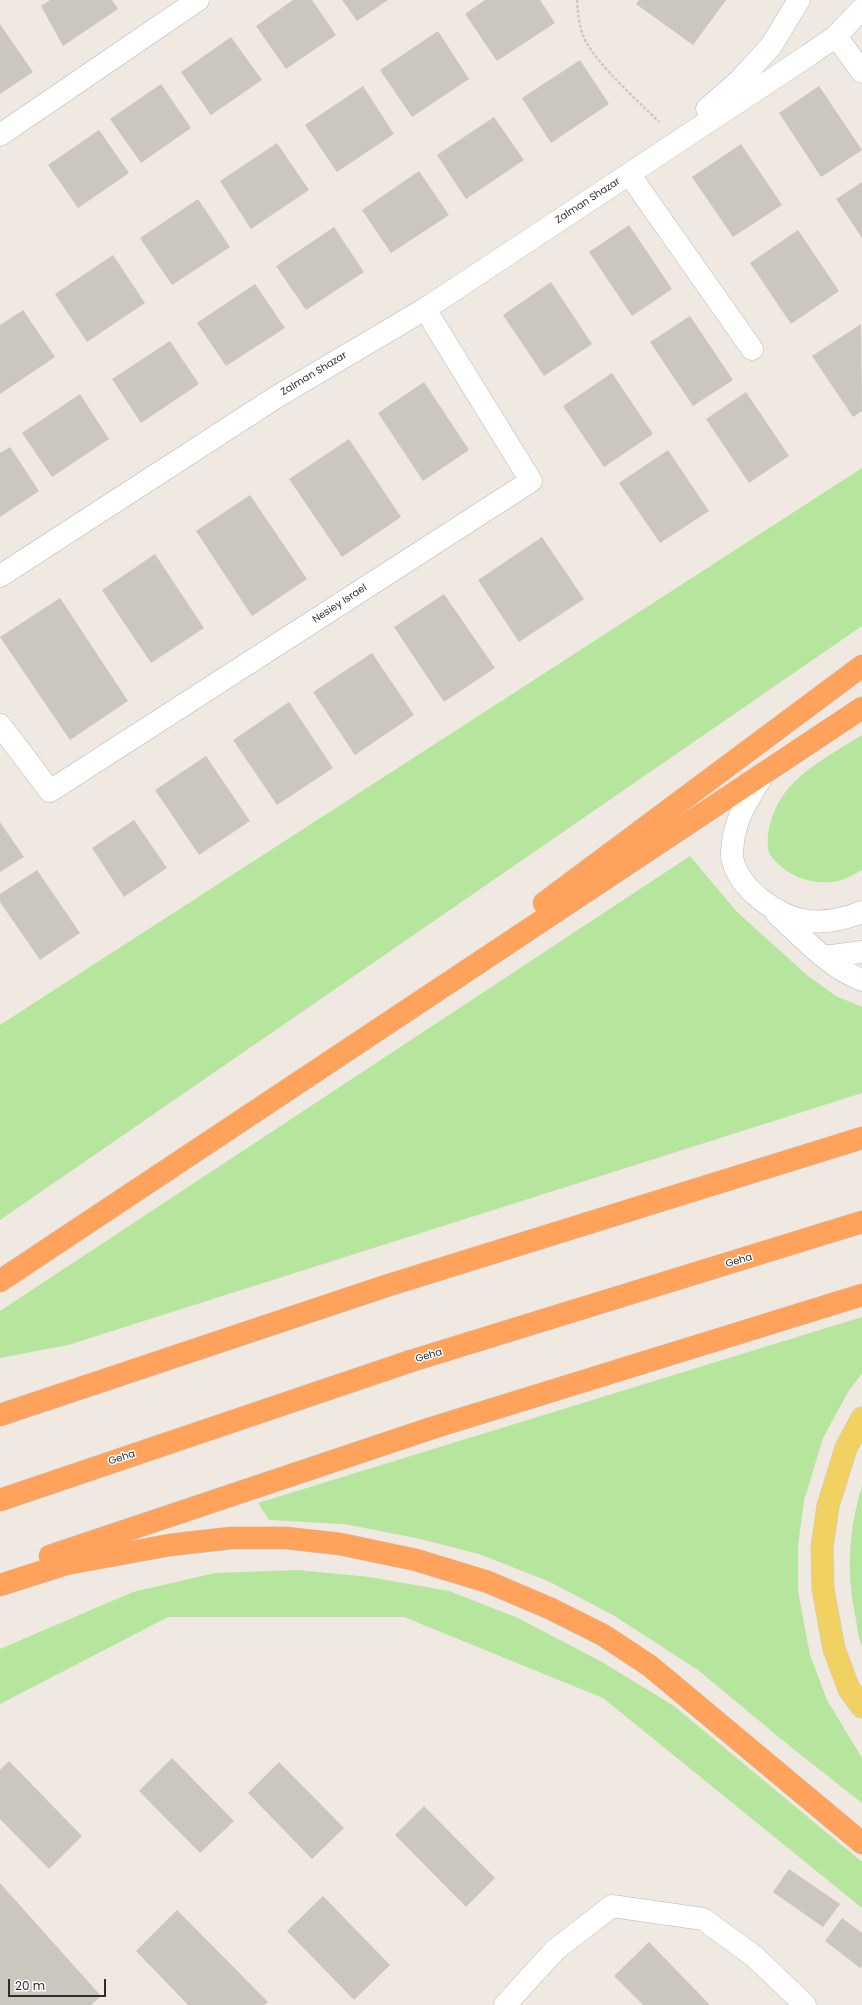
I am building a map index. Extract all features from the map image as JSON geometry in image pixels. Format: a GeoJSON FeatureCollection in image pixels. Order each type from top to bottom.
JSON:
{"type":"FeatureCollection","features":[{"type":"Feature","properties":{"kind":"highway"},"geometry":{"type":"LineString","coordinates":[[339,1056],[862,666]]}},
{"type":"Feature","properties":{"kind":"highway"},"geometry":{"type":"LineString","coordinates":[[0,1281],[862,708]]}},
{"type":"Feature","properties":{"kind":"highway"},"geometry":{"type":"LineString","coordinates":[[0,1415],[386,1286],[862,1138]]}},
{"type":"Feature","properties":{"kind":"highway","name":"Geha"},"geometry":{"type":"LineString","coordinates":[[0,1500],[411,1361],[862,1222]]}},
{"type":"Feature","properties":{"kind":"highway"},"geometry":{"type":"LineString","coordinates":[[0,1574],[432,1428],[862,1295]]}},
{"type":"Feature","properties":{"kind":"highway"},"geometry":{"type":"LineString","coordinates":[[0,1584],[66,1564],[170,1546],[231,1538],[286,1538],[340,1544],[416,1560],[488,1582],[549,1608],[603,1635],[650,1666],[862,1843]]}},
{"type":"Feature","properties":{"kind":"main road"},"geometry":{"type":"LineString","coordinates":[[862,1418],[846,1448],[828,1506],[822,1547],[823,1589],[834,1649],[849,1689],[862,1706]]}},
{"type":"Feature","properties":{"kind":"street"},"geometry":{"type":"LineString","coordinates":[[0,135],[198,0]]}},
{"type":"Feature","properties":{"kind":"street","name":"Zalman Shazar"},"geometry":{"type":"LineString","coordinates":[[629,174],[675,137],[740,80],[771,46],[798,0]]}},
{"type":"Feature","properties":{"kind":"street","name":"Zalman Shazar"},"geometry":{"type":"LineString","coordinates":[[0,576],[278,396],[425,309],[836,36],[862,9]]}},
{"type":"Feature","properties":{"kind":"street"},"geometry":{"type":"LineString","coordinates":[[836,36],[862,72]]}},
{"type":"Feature","properties":{"kind":"street"},"geometry":{"type":"LineString","coordinates":[[629,174],[752,349]]}},
{"type":"Feature","properties":{"kind":"street","name":"Nesiey Israel"},"geometry":{"type":"LineString","coordinates":[[0,724],[50,791],[531,481],[425,309]]}},
{"type":"Feature","properties":{"kind":"street"},"geometry":{"type":"LineString","coordinates":[[764,773],[742,809],[735,828],[732,857],[739,877],[754,894],[824,957],[848,974],[862,980]]}},
{"type":"Feature","properties":{"kind":"street"},"geometry":{"type":"LineString","coordinates":[[754,894],[778,911],[808,921],[844,920],[862,912]]}},
{"type":"Feature","properties":{"kind":"street"},"geometry":{"type":"LineString","coordinates":[[824,957],[862,952]]}},
{"type":"Feature","properties":{"kind":"street"},"geometry":{"type":"LineString","coordinates":[[505,2005],[555,1950],[612,1906],[703,1919],[756,1957],[805,2005]]}},
{"type":"Feature","properties":{"kind":"path"},"geometry":{"type":"LineString","coordinates":[[577,0],[579,25],[590,47],[640,104],[675,137]]}},
{"type":"Feature","properties":{"kind":"green space"},"geometry":{"type":"Polygon","coordinates":[[[862,468],[862,626],[0,1220],[0,1025],[862,468]]]}},
{"type":"Feature","properties":{"kind":"green space"},"geometry":{"type":"Polygon","coordinates":[[[862,735],[862,870],[845,879],[834,882],[810,881],[796,876],[782,868],[769,853],[769,828],[774,812],[782,796],[803,774],[822,760],[862,735]]]}},
{"type":"Feature","properties":{"kind":"green space"},"geometry":{"type":"Polygon","coordinates":[[[690,856],[737,912],[808,976],[836,996],[862,1007],[862,1093],[68,1345],[0,1358],[0,1311],[690,856]]]}},
{"type":"Feature","properties":{"kind":"green space"},"geometry":{"type":"Polygon","coordinates":[[[862,1317],[862,1373],[848,1392],[823,1438],[804,1501],[798,1546],[798,1591],[810,1655],[827,1700],[862,1758],[862,1803],[792,1748],[698,1670],[613,1615],[548,1581],[479,1554],[416,1538],[344,1524],[269,1520],[258,1503],[862,1317]]]}},
{"type":"Feature","properties":{"kind":"green space"},"geometry":{"type":"Polygon","coordinates":[[[862,1486],[862,1647],[852,1598],[850,1581],[850,1550],[854,1518],[862,1486]]]}},
{"type":"Feature","properties":{"kind":"green space"},"geometry":{"type":"Polygon","coordinates":[[[298,1570],[369,1577],[449,1591],[518,1618],[602,1662],[674,1706],[862,1862],[862,1908],[603,1698],[404,1617],[168,1617],[0,1704],[0,1649],[133,1592],[215,1573],[298,1570]]]}},
{"type":"Feature","properties":{"kind":"building"},"geometry":{"type":"Polygon","coordinates":[[[50,0],[112,0],[118,9],[63,46],[41,6],[50,0]]]}},
{"type":"Feature","properties":{"kind":"building"},"geometry":{"type":"Polygon","coordinates":[[[293,0],[312,0],[336,35],[286,69],[256,26],[293,0]]]}},
{"type":"Feature","properties":{"kind":"building"},"geometry":{"type":"Polygon","coordinates":[[[342,0],[388,0],[357,21],[342,0]]]}},
{"type":"Feature","properties":{"kind":"building"},"geometry":{"type":"Polygon","coordinates":[[[485,0],[540,0],[555,23],[497,61],[465,14],[485,0]]]}},
{"type":"Feature","properties":{"kind":"building"},"geometry":{"type":"Polygon","coordinates":[[[639,0],[726,0],[693,45],[636,4],[639,0]]]}},
{"type":"Feature","properties":{"kind":"building"},"geometry":{"type":"Polygon","coordinates":[[[0,24],[33,72],[0,94],[0,24]]]}},
{"type":"Feature","properties":{"kind":"building"},"geometry":{"type":"Polygon","coordinates":[[[438,31],[469,79],[412,117],[380,70],[438,31]]]}},
{"type":"Feature","properties":{"kind":"building"},"geometry":{"type":"Polygon","coordinates":[[[231,37],[262,80],[211,115],[181,72],[231,37]]]}},
{"type":"Feature","properties":{"kind":"building"},"geometry":{"type":"Polygon","coordinates":[[[580,60],[609,104],[551,143],[522,98],[580,60]]]}},
{"type":"Feature","properties":{"kind":"building"},"geometry":{"type":"Polygon","coordinates":[[[161,84],[191,128],[141,163],[110,119],[161,84]]]}},
{"type":"Feature","properties":{"kind":"building"},"geometry":{"type":"Polygon","coordinates":[[[363,86],[394,134],[337,172],[305,125],[363,86]]]}},
{"type":"Feature","properties":{"kind":"building"},"geometry":{"type":"Polygon","coordinates":[[[819,86],[862,150],[821,177],[779,113],[819,86]]]}},
{"type":"Feature","properties":{"kind":"building"},"geometry":{"type":"Polygon","coordinates":[[[494,117],[524,160],[466,199],[437,155],[494,117]]]}},
{"type":"Feature","properties":{"kind":"building"},"geometry":{"type":"Polygon","coordinates":[[[99,130],[129,173],[78,208],[48,165],[99,130]]]}},
{"type":"Feature","properties":{"kind":"building"},"geometry":{"type":"Polygon","coordinates":[[[277,143],[309,190],[251,229],[220,181],[277,143]]]}},
{"type":"Feature","properties":{"kind":"building"},"geometry":{"type":"Polygon","coordinates":[[[741,144],[782,205],[733,237],[692,177],[741,144]]]}},
{"type":"Feature","properties":{"kind":"building"},"geometry":{"type":"Polygon","coordinates":[[[419,171],[449,215],[391,253],[362,210],[419,171]]]}},
{"type":"Feature","properties":{"kind":"building"},"geometry":{"type":"Polygon","coordinates":[[[862,182],[862,238],[836,199],[862,182]]]}},
{"type":"Feature","properties":{"kind":"building"},"geometry":{"type":"Polygon","coordinates":[[[198,199],[230,247],[172,285],[140,238],[198,199]]]}},
{"type":"Feature","properties":{"kind":"building"},"geometry":{"type":"Polygon","coordinates":[[[629,225],[672,289],[632,316],[589,252],[629,225]]]}},
{"type":"Feature","properties":{"kind":"building"},"geometry":{"type":"Polygon","coordinates":[[[334,227],[364,272],[306,310],[276,266],[334,227]]]}},
{"type":"Feature","properties":{"kind":"building"},"geometry":{"type":"Polygon","coordinates":[[[798,230],[839,291],[791,324],[750,263],[798,230]]]}},
{"type":"Feature","properties":{"kind":"building"},"geometry":{"type":"Polygon","coordinates":[[[113,255],[145,303],[87,342],[55,294],[113,255]]]}},
{"type":"Feature","properties":{"kind":"building"},"geometry":{"type":"Polygon","coordinates":[[[551,282],[592,344],[544,376],[503,315],[551,282]]]}},
{"type":"Feature","properties":{"kind":"building"},"geometry":{"type":"Polygon","coordinates":[[[255,284],[285,328],[226,366],[197,323],[255,284]]]}},
{"type":"Feature","properties":{"kind":"building"},"geometry":{"type":"Polygon","coordinates":[[[23,310],[55,357],[0,394],[0,325],[23,310]]]}},
{"type":"Feature","properties":{"kind":"building"},"geometry":{"type":"Polygon","coordinates":[[[690,316],[733,380],[693,406],[650,342],[690,316]]]}},
{"type":"Feature","properties":{"kind":"building"},"geometry":{"type":"Polygon","coordinates":[[[861,324],[862,411],[853,417],[812,356],[861,324]]]}},
{"type":"Feature","properties":{"kind":"building"},"geometry":{"type":"Polygon","coordinates":[[[170,341],[199,384],[141,423],[112,379],[170,341]]]}},
{"type":"Feature","properties":{"kind":"building"},"geometry":{"type":"Polygon","coordinates":[[[612,373],[653,434],[604,467],[563,406],[612,373]]]}},
{"type":"Feature","properties":{"kind":"building"},"geometry":{"type":"Polygon","coordinates":[[[424,382],[469,450],[423,481],[378,413],[424,382]]]}},
{"type":"Feature","properties":{"kind":"building"},"geometry":{"type":"Polygon","coordinates":[[[746,392],[789,456],[749,483],[706,419],[746,392]]]}},
{"type":"Feature","properties":{"kind":"building"},"geometry":{"type":"Polygon","coordinates":[[[80,394],[109,439],[52,477],[22,433],[80,394]]]}},
{"type":"Feature","properties":{"kind":"building"},"geometry":{"type":"Polygon","coordinates":[[[349,439],[401,517],[342,557],[289,479],[349,439]]]}},
{"type":"Feature","properties":{"kind":"building"},"geometry":{"type":"Polygon","coordinates":[[[10,447],[39,491],[0,517],[0,453],[10,447]]]}},
{"type":"Feature","properties":{"kind":"building"},"geometry":{"type":"Polygon","coordinates":[[[668,450],[709,511],[660,543],[619,483],[668,450]]]}},
{"type":"Feature","properties":{"kind":"building"},"geometry":{"type":"Polygon","coordinates":[[[250,495],[307,579],[252,616],[196,531],[250,495]]]}},
{"type":"Feature","properties":{"kind":"building"},"geometry":{"type":"Polygon","coordinates":[[[542,537],[584,599],[519,642],[478,580],[542,537]]]}},
{"type":"Feature","properties":{"kind":"building"},"geometry":{"type":"Polygon","coordinates":[[[155,554],[204,628],[151,663],[102,590],[155,554]]]}},
{"type":"Feature","properties":{"kind":"building"},"geometry":{"type":"Polygon","coordinates":[[[444,594],[495,668],[444,702],[394,627],[444,594]]]}},
{"type":"Feature","properties":{"kind":"building"},"geometry":{"type":"Polygon","coordinates":[[[60,598],[128,701],[70,740],[0,637],[60,598]]]}},
{"type":"Feature","properties":{"kind":"building"},"geometry":{"type":"Polygon","coordinates":[[[372,653],[414,715],[355,755],[313,692],[372,653]]]}},
{"type":"Feature","properties":{"kind":"building"},"geometry":{"type":"Polygon","coordinates":[[[289,702],[333,768],[277,805],[233,740],[289,702]]]}},
{"type":"Feature","properties":{"kind":"building"},"geometry":{"type":"Polygon","coordinates":[[[206,756],[250,821],[199,855],[155,790],[206,756]]]}},
{"type":"Feature","properties":{"kind":"building"},"geometry":{"type":"Polygon","coordinates":[[[134,820],[167,868],[124,897],[92,848],[134,820]]]}},
{"type":"Feature","properties":{"kind":"building"},"geometry":{"type":"Polygon","coordinates":[[[0,822],[24,857],[0,872],[0,822]]]}},
{"type":"Feature","properties":{"kind":"building"},"geometry":{"type":"Polygon","coordinates":[[[37,870],[80,933],[40,960],[0,902],[0,894],[37,870]]]}},
{"type":"Feature","properties":{"kind":"building"},"geometry":{"type":"Polygon","coordinates":[[[172,1758],[234,1821],[200,1853],[139,1791],[172,1758]]]}},
{"type":"Feature","properties":{"kind":"building"},"geometry":{"type":"Polygon","coordinates":[[[9,1761],[82,1836],[49,1869],[0,1819],[0,1770],[9,1761]]]}},
{"type":"Feature","properties":{"kind":"building"},"geometry":{"type":"Polygon","coordinates":[[[279,1762],[344,1828],[312,1859],[248,1793],[279,1762]]]}},
{"type":"Feature","properties":{"kind":"building"},"geometry":{"type":"Polygon","coordinates":[[[424,1806],[495,1878],[466,1907],[395,1835],[424,1806]]]}},
{"type":"Feature","properties":{"kind":"building"},"geometry":{"type":"Polygon","coordinates":[[[789,1869],[840,1904],[823,1927],[773,1892],[789,1869]]]}},
{"type":"Feature","properties":{"kind":"building"},"geometry":{"type":"Polygon","coordinates":[[[0,1883],[101,1996],[91,2005],[0,2005],[0,1883]]]}},
{"type":"Feature","properties":{"kind":"building"},"geometry":{"type":"Polygon","coordinates":[[[323,1896],[390,1965],[354,2000],[287,1931],[323,1896]]]}},
{"type":"Feature","properties":{"kind":"building"},"geometry":{"type":"Polygon","coordinates":[[[177,1910],[268,2002],[264,2005],[188,2005],[136,1951],[177,1910]]]}},
{"type":"Feature","properties":{"kind":"building"},"geometry":{"type":"Polygon","coordinates":[[[842,1918],[862,1933],[862,1966],[860,1968],[825,1941],[842,1918]]]}},
{"type":"Feature","properties":{"kind":"building"},"geometry":{"type":"Polygon","coordinates":[[[649,1942],[710,2005],[643,2005],[614,1976],[649,1942]]]}}]}
